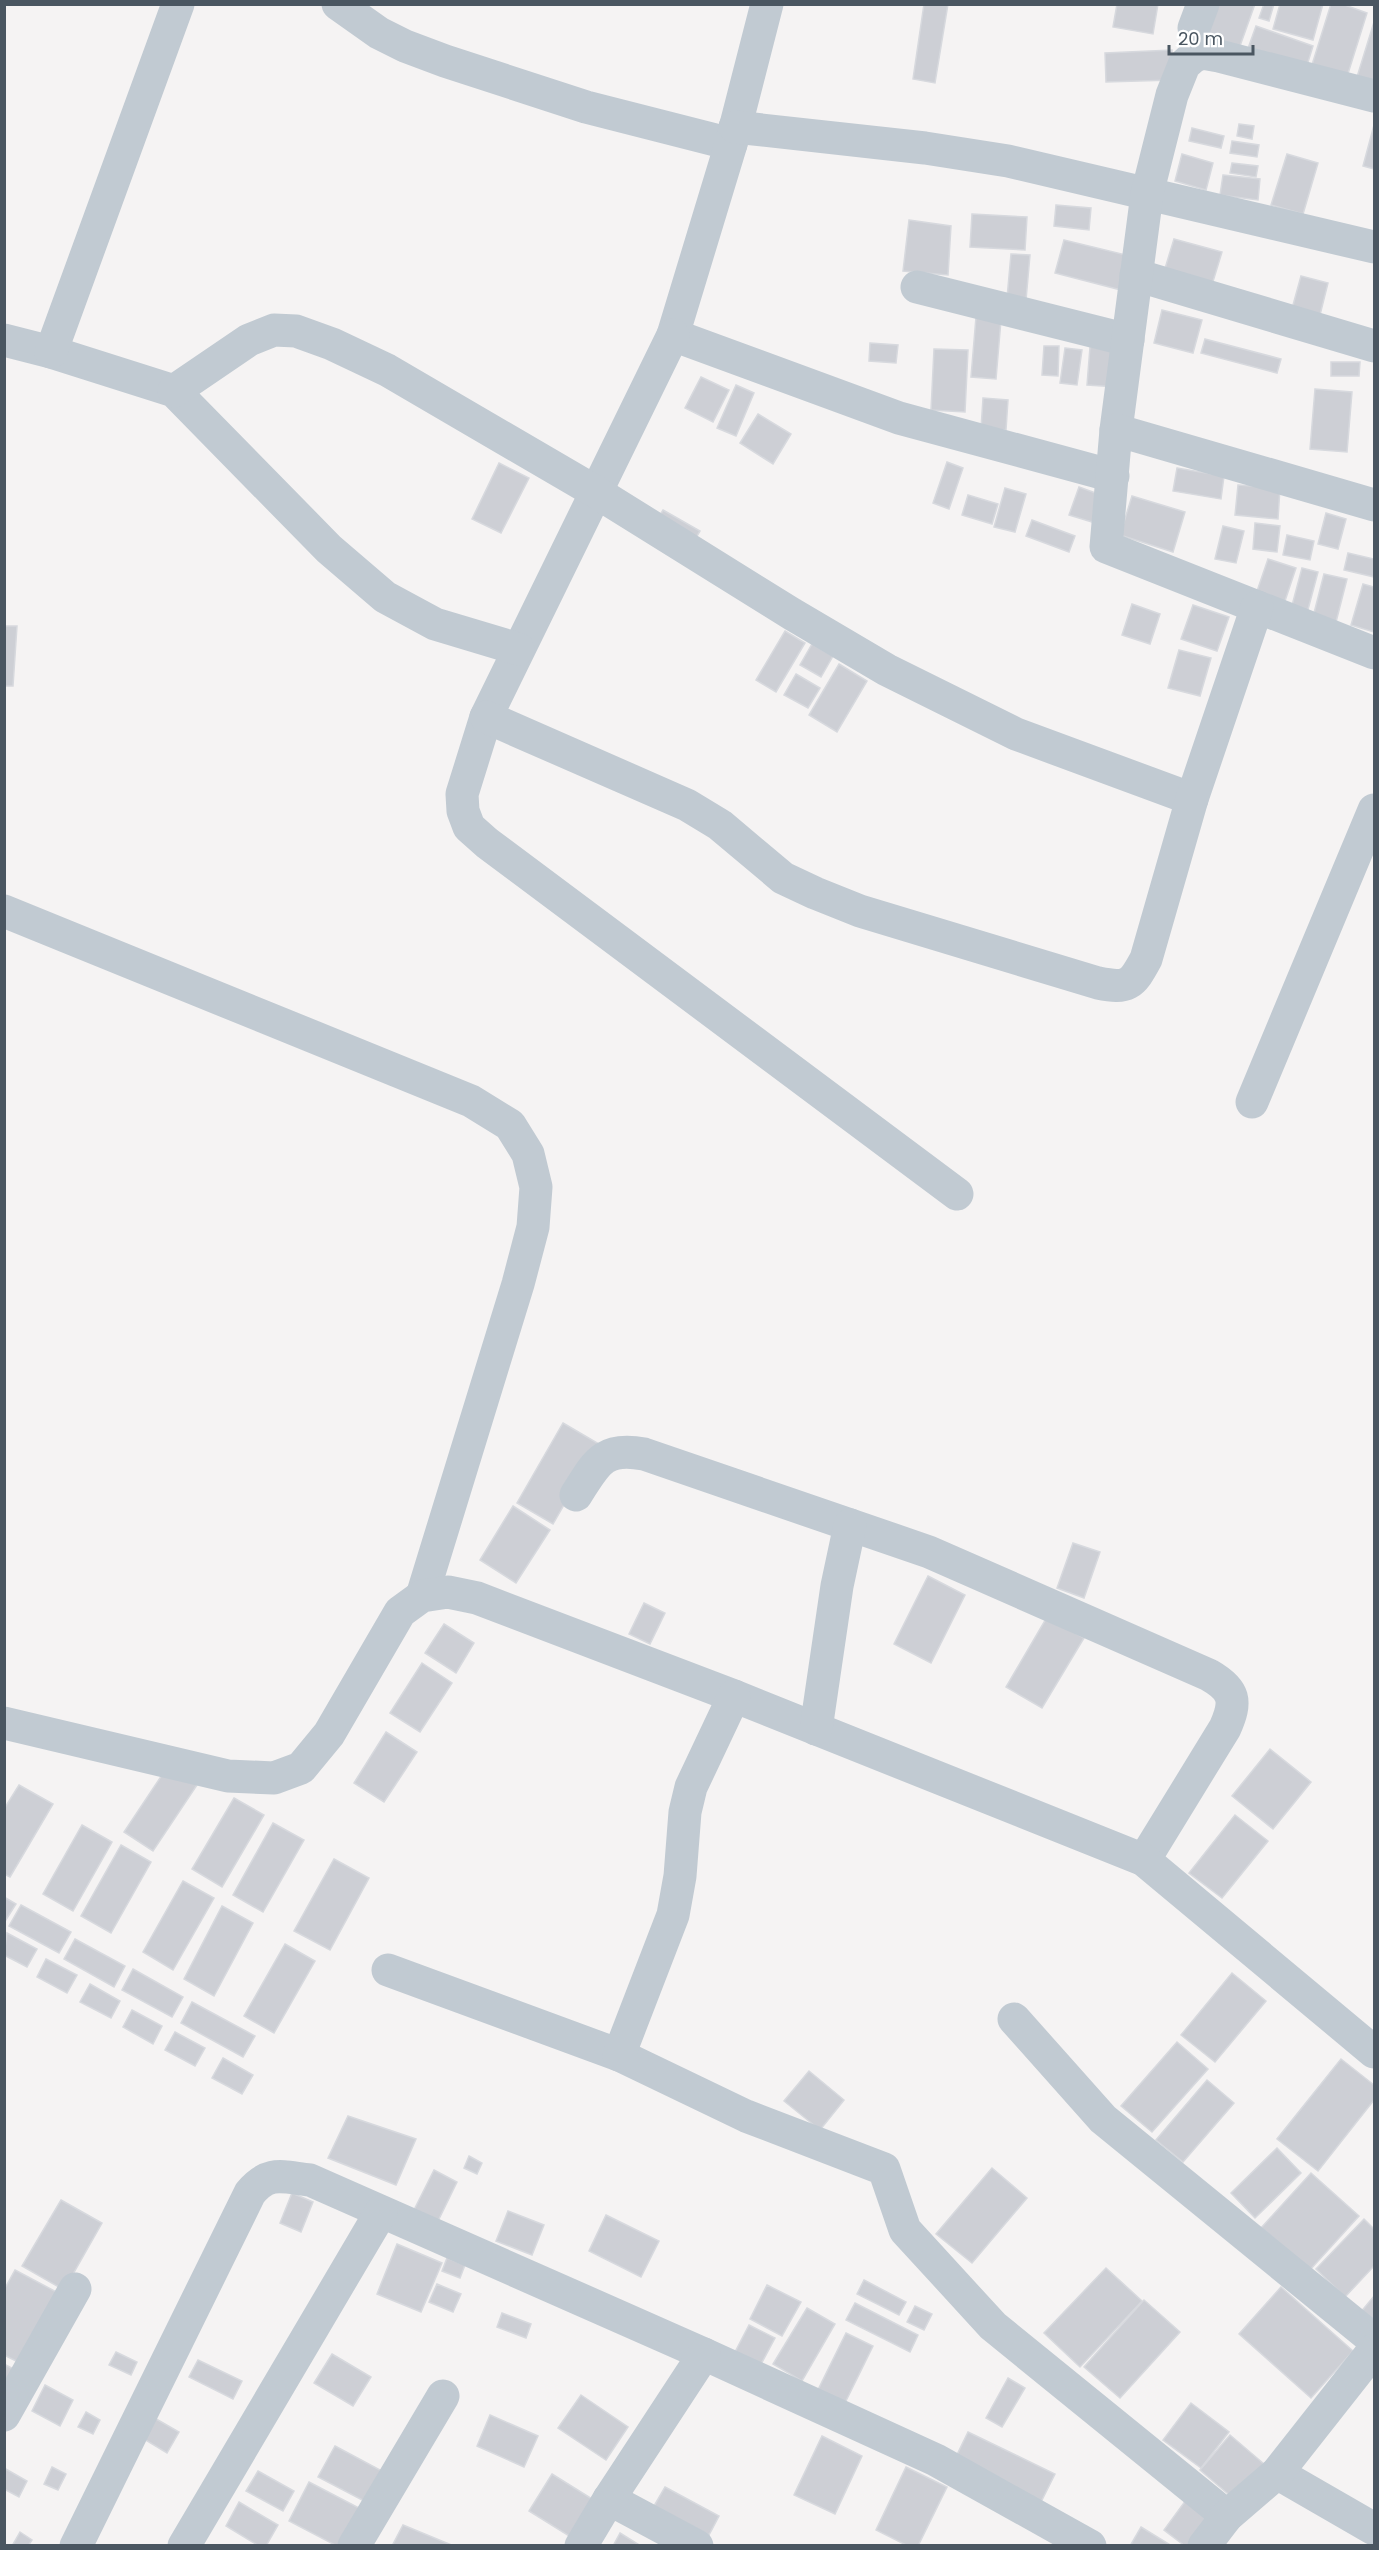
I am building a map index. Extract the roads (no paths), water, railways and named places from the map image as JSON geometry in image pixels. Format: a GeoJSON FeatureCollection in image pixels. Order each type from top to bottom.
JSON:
{"type":"FeatureCollection","features":[{"type":"Feature","properties":{"kind":"street"},"geometry":{"type":"LineString","coordinates":[[51,351],[178,4]]}},
{"type":"Feature","properties":{"kind":"street"},"geometry":{"type":"LineString","coordinates":[[338,4],[379,33],[405,46],[586,107],[733,136],[925,148],[1008,161],[1374,247]]}},
{"type":"Feature","properties":{"kind":"street"},"geometry":{"type":"LineString","coordinates":[[767,4],[733,136],[673,335],[486,717],[462,794],[463,811],[470,827],[487,843],[957,1194]]}},
{"type":"Feature","properties":{"kind":"street"},"geometry":{"type":"LineString","coordinates":[[1374,96],[1202,53],[1193,57],[1184,66],[1172,95],[1147,194],[1116,430],[1106,547],[1374,653]]}},
{"type":"Feature","properties":{"kind":"street"},"geometry":{"type":"LineString","coordinates":[[1136,275],[1374,346]]}},
{"type":"Feature","properties":{"kind":"street"},"geometry":{"type":"LineString","coordinates":[[917,288],[1128,340]]}},
{"type":"Feature","properties":{"kind":"street"},"geometry":{"type":"LineString","coordinates":[[174,391],[249,340],[274,330],[296,331],[332,344],[387,370],[596,492],[887,670],[1016,734],[1192,799]]}},
{"type":"Feature","properties":{"kind":"street"},"geometry":{"type":"LineString","coordinates":[[673,335],[899,418],[1113,476]]}},
{"type":"Feature","properties":{"kind":"street"},"geometry":{"type":"LineString","coordinates":[[4,340],[51,351],[174,391],[329,549],[385,597],[435,624],[518,649]]}},
{"type":"Feature","properties":{"kind":"street"},"geometry":{"type":"LineString","coordinates":[[1116,430],[1374,505]]}},
{"type":"Feature","properties":{"kind":"street"},"geometry":{"type":"LineString","coordinates":[[486,717],[687,805],[720,825],[783,878],[815,893],[860,911],[1115,986],[1127,985],[1136,978],[1146,959],[1192,799],[1257,607]]}},
{"type":"Feature","properties":{"kind":"street"},"geometry":{"type":"LineString","coordinates":[[1252,1102],[1374,810]]}},
{"type":"Feature","properties":{"kind":"street"},"geometry":{"type":"LineString","coordinates":[[4,911],[471,1101],[510,1125],[528,1154],[536,1187],[532,1227],[518,1284],[422,1596]]}},
{"type":"Feature","properties":{"kind":"street"},"geometry":{"type":"LineString","coordinates":[[576,1495],[599,1460],[613,1452],[627,1451],[644,1454],[929,1552],[1225,1684],[1232,1696],[1233,1710],[1225,1728],[1144,1860]]}},
{"type":"Feature","properties":{"kind":"street"},"geometry":{"type":"LineString","coordinates":[[816,1729],[837,1586],[850,1526]]}},
{"type":"Feature","properties":{"kind":"street"},"geometry":{"type":"LineString","coordinates":[[4,1723],[228,1776],[274,1778],[301,1768],[328,1734],[400,1612],[422,1596],[448,1592],[477,1598],[735,1696],[1144,1860],[1374,2052]]}},
{"type":"Feature","properties":{"kind":"street"},"geometry":{"type":"LineString","coordinates":[[619,2055],[674,1915],[680,1876],[685,1812],[691,1787],[735,1696]]}},
{"type":"Feature","properties":{"kind":"street"},"geometry":{"type":"LineString","coordinates":[[388,1970],[619,2055],[746,2116],[884,2169],[905,2230],[993,2326],[1227,2516]]}},
{"type":"Feature","properties":{"kind":"street"},"geometry":{"type":"LineString","coordinates":[[1014,2019],[1103,2119],[1374,2340]]}},
{"type":"Feature","properties":{"kind":"street"},"geometry":{"type":"LineString","coordinates":[[76,2546],[250,2193],[261,2180],[273,2177],[310,2180],[704,2354],[936,2460],[1090,2546]]}},
{"type":"Feature","properties":{"kind":"street"},"geometry":{"type":"LineString","coordinates":[[184,2546],[381,2212]]}},
{"type":"Feature","properties":{"kind":"street"},"geometry":{"type":"LineString","coordinates":[[4,2415],[75,2289]]}},
{"type":"Feature","properties":{"kind":"street"},"geometry":{"type":"LineString","coordinates":[[1204,2546],[1227,2516],[1277,2473],[1374,2350]]}},
{"type":"Feature","properties":{"kind":"street"},"geometry":{"type":"LineString","coordinates":[[581,2546],[704,2354]]}},
{"type":"Feature","properties":{"kind":"street"},"geometry":{"type":"LineString","coordinates":[[354,2546],[443,2396]]}},
{"type":"Feature","properties":{"kind":"street"},"geometry":{"type":"LineString","coordinates":[[1277,2473],[1374,2529]]}},
{"type":"Feature","properties":{"kind":"street"},"geometry":{"type":"LineString","coordinates":[[609,2499],[698,2546]]}}]}
